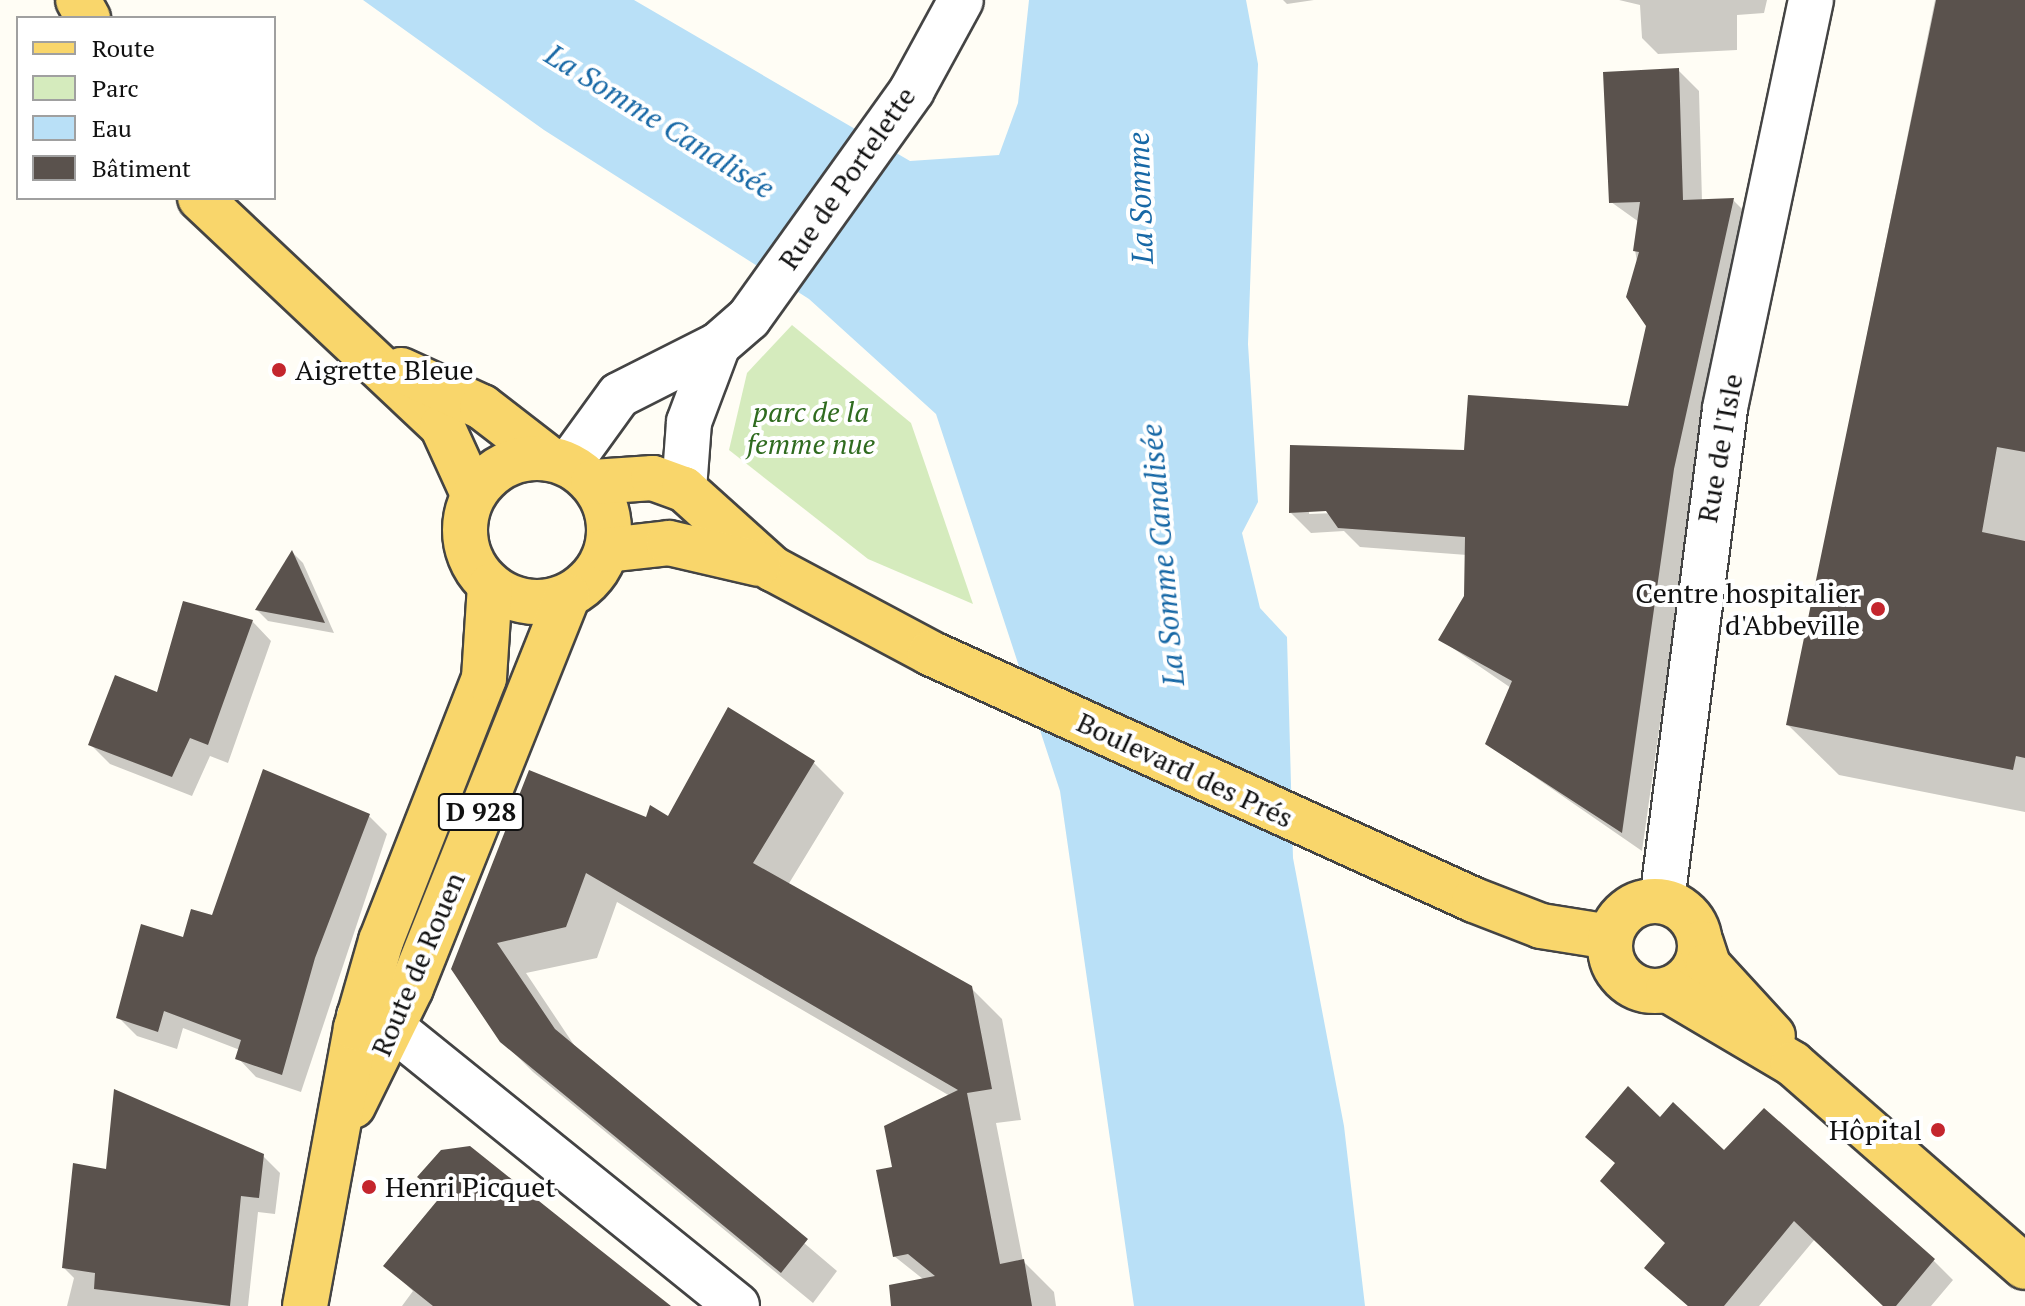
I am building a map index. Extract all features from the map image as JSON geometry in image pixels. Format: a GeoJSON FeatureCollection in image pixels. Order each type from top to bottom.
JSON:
{"type":"FeatureCollection","features":[{"type":"Feature","properties":{"kind":"main road"},"geometry":{"type":"LineString","coordinates":[[202,200],[323,318],[377,359],[442,426],[473,494],[466,544],[490,586],[518,600],[568,596],[591,579],[607,550],[608,510],[569,467],[482,407],[377,359]]}},
{"type":"Feature","properties":{"kind":"main road"},"geometry":{"type":"LineString","coordinates":[[473,494],[510,462],[569,467]]}},
{"type":"Feature","properties":{"kind":"main road","name":"Boulevard des Prés"},"geometry":{"type":"LineString","coordinates":[[569,467],[653,478],[684,489],[773,569]]}},
{"type":"Feature","properties":{"kind":"main road","name":"Boulevard des Prés"},"geometry":{"type":"LineString","coordinates":[[607,550],[682,545],[773,569],[930,653],[1350,845],[1541,926],[1610,937]]}},
{"type":"Feature","properties":{"kind":"main road","name":"Route de Rouen"},"geometry":{"type":"LineString","coordinates":[[376,1022],[381,941],[484,678],[490,586]]}},
{"type":"Feature","properties":{"kind":"main road","name":"Route de Rouen"},"geometry":{"type":"LineString","coordinates":[[305,1306],[330,1150],[376,1022],[568,596]]}},
{"type":"Feature","properties":{"kind":"main road"},"geometry":{"type":"LineString","coordinates":[[1701,943],[1692,972],[1668,990],[1652,992],[1624,980],[1614,968],[1610,937],[1635,905],[1662,901],[1688,915],[1701,943],[1708,965],[1793,1064],[2025,1267]]}},
{"type":"Feature","properties":{"kind":"main road"},"geometry":{"type":"LineString","coordinates":[[1668,990],[1793,1064]]}},
{"type":"Feature","properties":{"kind":"street","name":"Rue de Portelette"},"geometry":{"type":"LineString","coordinates":[[684,489],[689,422],[733,331],[912,90],[961,0]]}},
{"type":"Feature","properties":{"kind":"street","name":"Rue de l'Isle"},"geometry":{"type":"LineString","coordinates":[[1662,901],[1725,408],[1811,0]]}},
{"type":"Feature","properties":{"kind":"street","name":"Rue de Portelette"},"geometry":{"type":"LineString","coordinates":[[569,467],[619,395],[733,331]]}},
{"type":"Feature","properties":{"kind":"street"},"geometry":{"type":"LineString","coordinates":[[376,1022],[737,1306]]}},
{"type":"Feature","properties":{"kind":"green space","name":"parc de la femme nue"},"geometry":{"type":"Polygon","coordinates":[[[792,325],[911,423],[973,604],[868,559],[729,450],[747,373],[792,325]]]}},
{"type":"Feature","properties":{"kind":"water"},"geometry":{"type":"Polygon","coordinates":[[[363,0],[634,0],[910,161],[999,155],[1018,103],[1029,0],[1246,0],[1258,64],[1248,344],[1258,502],[1242,533],[1260,608],[1287,637],[1293,858],[1344,1126],[1365,1306],[1134,1306],[1060,791],[936,414],[809,299],[544,130],[363,0]]]}},
{"type":"Feature","properties":{"kind":"building"},"geometry":{"type":"Polygon","coordinates":[[[1936,0],[2025,0],[2025,452],[1997,447],[1982,532],[2025,541],[2025,758],[2016,756],[2013,770],[1786,725],[1936,0]]]}},
{"type":"Feature","properties":{"kind":"building"},"geometry":{"type":"Polygon","coordinates":[[[1679,68],[1683,200],[1734,198],[1674,469],[1622,833],[1485,744],[1512,681],[1438,640],[1464,596],[1465,537],[1338,528],[1326,511],[1289,513],[1290,445],[1464,450],[1468,395],[1628,406],[1646,326],[1626,297],[1639,252],[1633,251],[1640,202],[1609,203],[1603,72],[1679,68]]]}},
{"type":"Feature","properties":{"kind":"building"},"geometry":{"type":"Polygon","coordinates":[[[292,550],[325,623],[255,610],[292,550]]]}},
{"type":"Feature","properties":{"kind":"building"},"geometry":{"type":"Polygon","coordinates":[[[183,601],[253,620],[208,745],[190,738],[172,777],[88,745],[115,675],[157,692],[183,601]]]}},
{"type":"Feature","properties":{"kind":"building"},"geometry":{"type":"Polygon","coordinates":[[[728,707],[815,761],[753,863],[972,986],[992,1089],[967,1093],[1000,1264],[1024,1259],[1032,1306],[891,1306],[889,1285],[935,1276],[908,1254],[893,1257],[876,1170],[892,1167],[884,1126],[958,1090],[586,873],[566,927],[497,943],[555,1029],[808,1239],[781,1273],[500,1042],[451,969],[529,770],[646,817],[650,805],[668,816],[728,707]]]}},
{"type":"Feature","properties":{"kind":"building"},"geometry":{"type":"Polygon","coordinates":[[[263,769],[370,814],[315,958],[282,1075],[235,1059],[241,1040],[164,1011],[158,1032],[116,1018],[141,924],[183,937],[191,909],[212,915],[263,769]]]}},
{"type":"Feature","properties":{"kind":"building"},"geometry":{"type":"Polygon","coordinates":[[[1628,1086],[1660,1117],[1673,1102],[1724,1150],[1764,1108],[1935,1259],[1896,1306],[1883,1306],[1794,1221],[1724,1306],[1688,1306],[1644,1268],[1665,1243],[1600,1181],[1615,1163],[1585,1137],[1628,1086]]]}},
{"type":"Feature","properties":{"kind":"building"},"geometry":{"type":"Polygon","coordinates":[[[114,1089],[264,1154],[259,1198],[241,1196],[230,1306],[94,1289],[95,1273],[62,1268],[73,1163],[106,1169],[114,1089]]]}},
{"type":"Feature","properties":{"kind":"building"},"geometry":{"type":"Polygon","coordinates":[[[470,1146],[671,1306],[433,1306],[383,1266],[441,1196],[417,1177],[441,1150],[470,1146]]]}},
{"type":"Feature","properties":{"kind":"place","name":"Aigrette Bleue"},"geometry":{"type":"Point","coordinates":[279,370]}},
{"type":"Feature","properties":{"kind":"place","name":"Centre hospitalier d'Abbeville"},"geometry":{"type":"Point","coordinates":[1878,609]}},
{"type":"Feature","properties":{"kind":"place","name":"Hôpital"},"geometry":{"type":"Point","coordinates":[1938,1130]}},
{"type":"Feature","properties":{"kind":"place","name":"Henri Picquet"},"geometry":{"type":"Point","coordinates":[369,1187]}},
{"type":"Feature","properties":{"kind":"water label","name":"La Somme Canalisée"},"geometry":{"type":"Point","coordinates":[660,121]}},
{"type":"Feature","properties":{"kind":"water label","name":"La Somme"},"geometry":{"type":"Point","coordinates":[1140,198]}},
{"type":"Feature","properties":{"kind":"water label","name":"La Somme Canalisée"},"geometry":{"type":"Point","coordinates":[1162,555]}}]}
